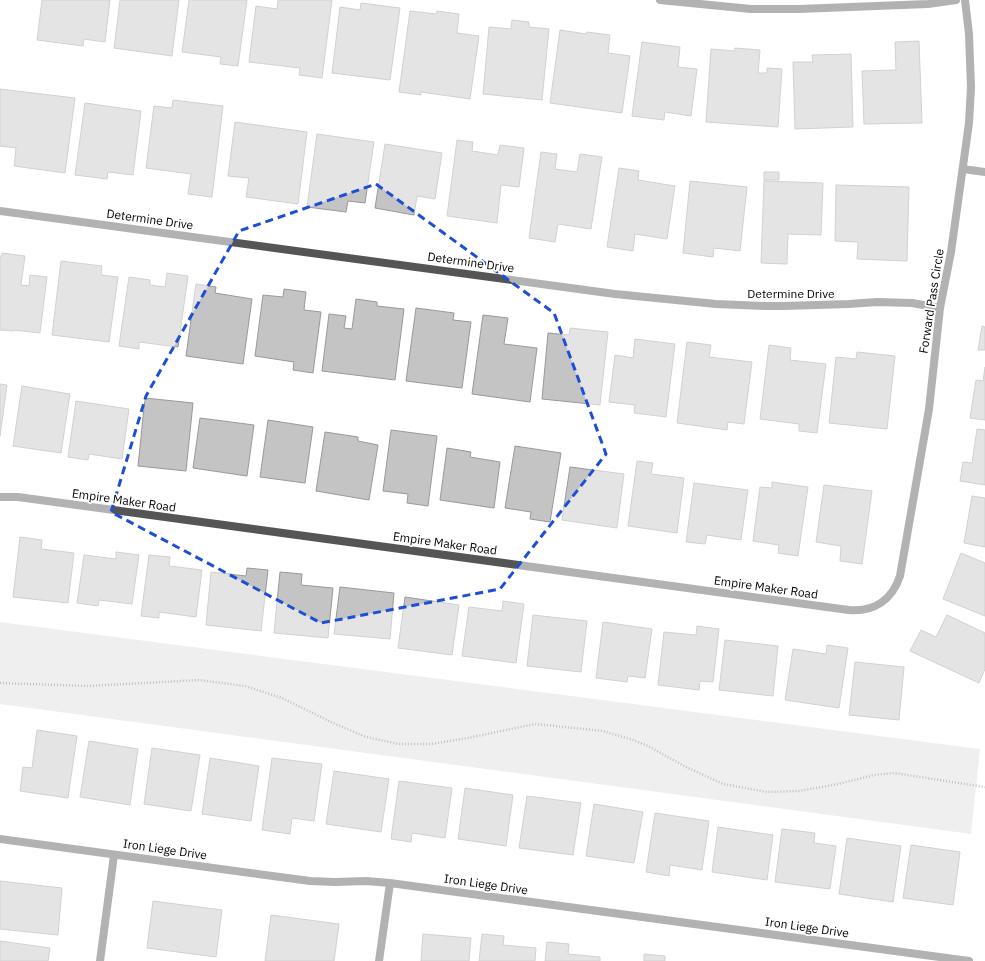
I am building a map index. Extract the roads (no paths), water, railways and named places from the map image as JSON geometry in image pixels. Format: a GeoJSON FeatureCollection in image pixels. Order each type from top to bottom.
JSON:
{"type":"FeatureCollection","features":[{"type":"Feature","properties":{"kind":"street"},"geometry":{"type":"LineString","coordinates":[[660,0],[751,9],[800,9],[928,4],[956,0]]}},
{"type":"Feature","properties":{"kind":"street","name":"Forward Pass Circle"},"geometry":{"type":"LineString","coordinates":[[885,600],[898,582],[901,570],[929,409],[940,308],[951,252],[963,169],[969,123],[971,87],[969,34],[965,0]]}},
{"type":"Feature","properties":{"kind":"street"},"geometry":{"type":"LineString","coordinates":[[963,169],[985,172]]}},
{"type":"Feature","properties":{"kind":"street","name":"Determine Drive"},"geometry":{"type":"LineString","coordinates":[[0,210],[648,298],[716,304],[772,306],[898,302],[940,308]]}},
{"type":"Feature","properties":{"kind":"street","name":"Empire Maker Road"},"geometry":{"type":"LineString","coordinates":[[0,497],[34,499],[855,611],[867,609],[885,600]]}},
{"type":"Feature","properties":{"kind":"street","name":"Iron Liege Drive"},"geometry":{"type":"LineString","coordinates":[[0,839],[310,881],[366,881],[390,883],[969,961]]}},
{"type":"Feature","properties":{"kind":"street"},"geometry":{"type":"LineString","coordinates":[[100,961],[114,855]]}},
{"type":"Feature","properties":{"kind":"street"},"geometry":{"type":"LineString","coordinates":[[379,961],[390,883]]}}]}
